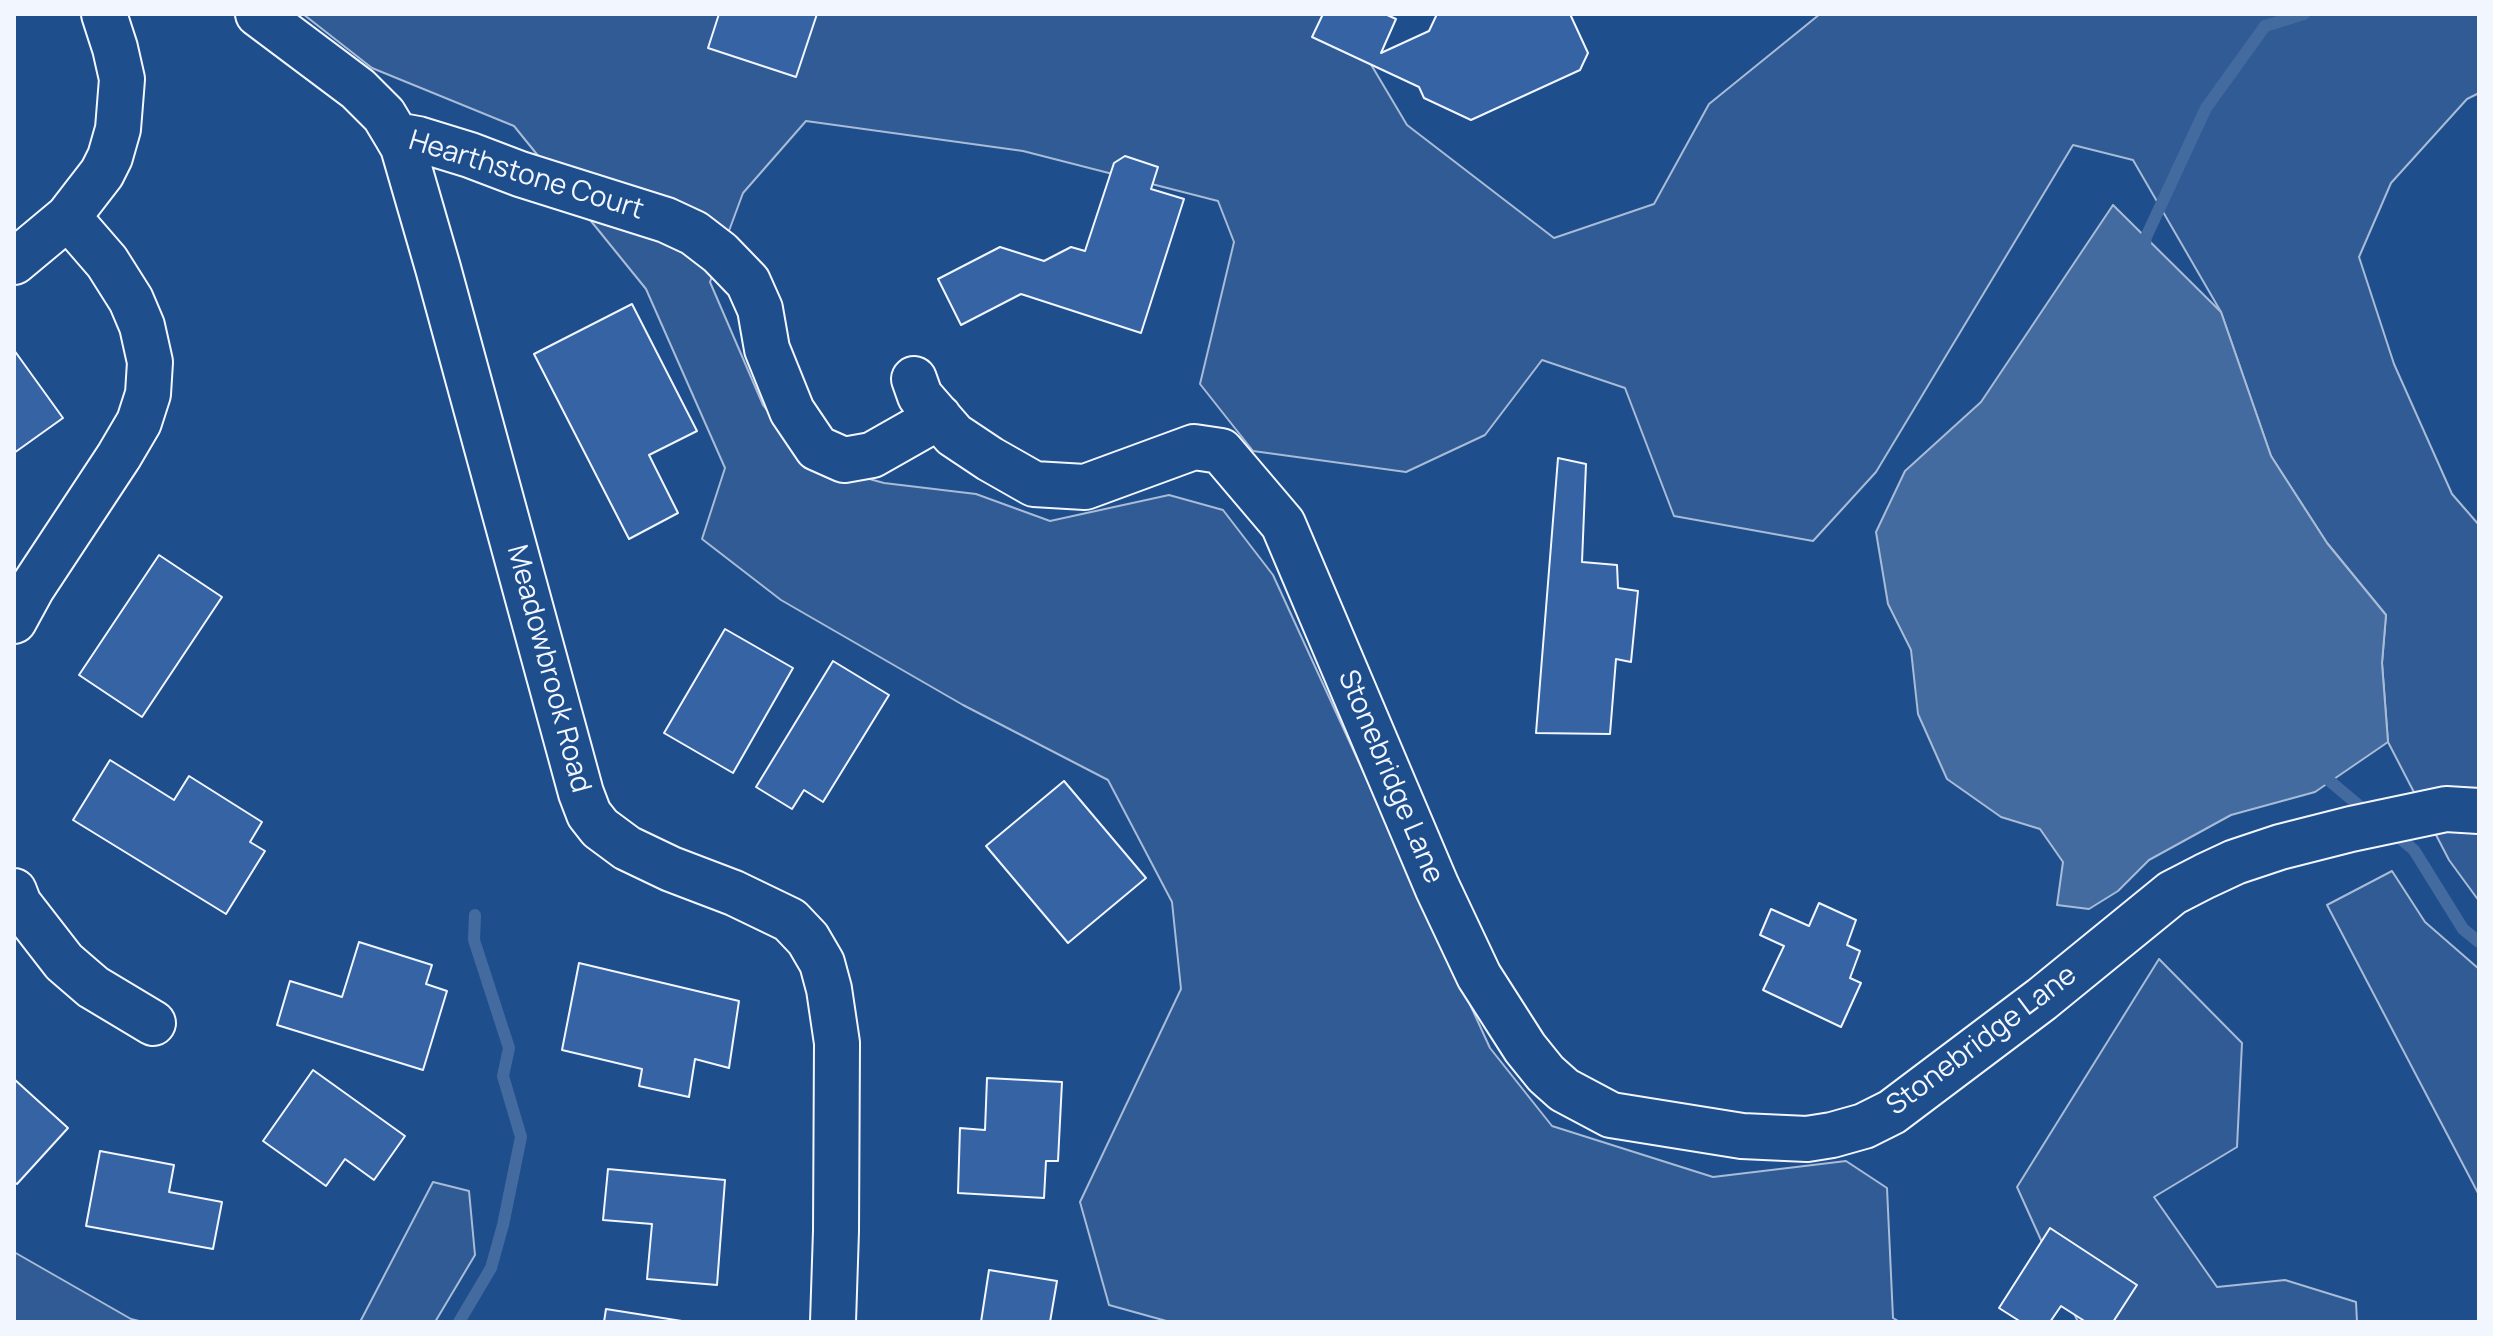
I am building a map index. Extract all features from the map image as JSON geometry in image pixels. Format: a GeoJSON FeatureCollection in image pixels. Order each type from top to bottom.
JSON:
{"type":"FeatureCollection","features":[{"type":"Feature","properties":{"kind":"street"},"geometry":{"type":"LineString","coordinates":[[14,262],[68,217],[102,173],[110,157],[118,129],[122,79],[104,14]]}},
{"type":"Feature","properties":{"kind":"street","name":"Hearthstone Court"},"geometry":{"type":"LineString","coordinates":[[258,14],[358,89],[384,115],[396,135],[470,155],[666,220],[694,233],[720,253],[748,282],[760,309],[767,349],[792,411],[817,448],[844,460],[872,455],[939,417]]}},
{"type":"Feature","properties":{"kind":"street","name":"Meadowbrook Road"},"geometry":{"type":"LineString","coordinates":[[396,135],[403,147],[438,268],[589,814],[600,828],[627,848],[790,920],[808,939],[822,963],[837,1043],[837,1216],[833,1322]]}},
{"type":"Feature","properties":{"kind":"street"},"geometry":{"type":"LineString","coordinates":[[14,621],[32,588],[119,456],[139,422],[148,394],[150,362],[142,326],[131,300],[107,262],[68,217]]}},
{"type":"Feature","properties":{"kind":"street","name":"Stonebridge Lane"},"geometry":{"type":"LineString","coordinates":[[914,379],[920,396],[954,435],[1034,484],[1085,487],[1194,447],[1221,451],[1283,524],[1437,887],[1479,976],[1525,1048],[1546,1074],[1564,1090],[1611,1115],[1742,1136],[1807,1139],[1864,1126],[1892,1112],[1968,1055],[2172,893],[2235,862],[2280,847],[2446,809],[2479,811]]}},
{"type":"Feature","properties":{"kind":"street"},"geometry":{"type":"LineString","coordinates":[[14,891],[19,904],[64,962],[93,987],[153,1023]]}},
{"type":"Feature","properties":{"kind":"shaded area"},"geometry":{"type":"Polygon","coordinates":[[[303,14],[1341,14],[1407,125],[1554,238],[1654,204],[1709,104],[1820,14],[2479,14],[2479,93],[2467,99],[2391,183],[2359,257],[2394,364],[2452,494],[2479,525],[2479,901],[2449,860],[2388,742],[2382,663],[2386,615],[2327,543],[2271,456],[2221,312],[2133,160],[2073,145],[1876,472],[1813,541],[1674,516],[1625,388],[1542,360],[1485,435],[1406,472],[1253,451],[1200,384],[1234,242],[1218,201],[1023,151],[806,121],[743,193],[710,282],[763,405],[811,463],[884,483],[976,494],[1050,521],[1169,495],[1223,510],[1273,575],[1490,1048],[1552,1126],[1713,1177],[1846,1161],[1887,1188],[1893,1318],[1900,1322],[1170,1322],[1109,1305],[1080,1202],[1181,989],[1172,902],[1108,780],[963,705],[781,600],[702,539],[725,468],[646,289],[514,126],[372,68],[303,14]]]}},
{"type":"Feature","properties":{"kind":"shaded area"},"geometry":{"type":"Polygon","coordinates":[[[2113,205],[2221,312],[2271,456],[2327,543],[2386,615],[2382,663],[2388,742],[2315,792],[2231,815],[2149,860],[2118,891],[2089,909],[2057,905],[2063,862],[2040,829],[2001,817],[1947,779],[1918,714],[1911,650],[1888,604],[1876,532],[1905,471],[1981,402],[2113,205]]]}},
{"type":"Feature","properties":{"kind":"shaded area"},"geometry":{"type":"Polygon","coordinates":[[[2392,871],[2425,922],[2479,969],[2479,1195],[2327,905],[2392,871]]]}},
{"type":"Feature","properties":{"kind":"shaded area"},"geometry":{"type":"Polygon","coordinates":[[[2159,959],[2242,1043],[2237,1147],[2154,1197],[2217,1287],[2285,1280],[2356,1302],[2357,1322],[2078,1322],[2017,1187],[2159,959]]]}},
{"type":"Feature","properties":{"kind":"shaded area"},"geometry":{"type":"Polygon","coordinates":[[[433,1182],[469,1191],[475,1255],[435,1322],[360,1322],[433,1182]]]}},
{"type":"Feature","properties":{"kind":"shaded area"},"geometry":{"type":"Polygon","coordinates":[[[14,1252],[131,1319],[143,1322],[14,1322],[14,1252]]]}},
{"type":"Feature","properties":{"kind":"building"},"geometry":{"type":"Polygon","coordinates":[[[719,14],[817,14],[796,77],[708,48],[719,14]]]}},
{"type":"Feature","properties":{"kind":"building"},"geometry":{"type":"Polygon","coordinates":[[[1323,14],[1385,14],[1396,19],[1381,53],[1429,31],[1437,14],[1570,14],[1588,53],[1580,70],[1471,120],[1424,98],[1419,87],[1312,37],[1323,14]]]}},
{"type":"Feature","properties":{"kind":"building"},"geometry":{"type":"Polygon","coordinates":[[[1125,156],[1158,167],[1151,189],[1184,199],[1141,333],[1021,294],[961,325],[938,279],[1000,247],[1044,261],[1071,247],[1085,251],[1114,163],[1125,156]]]}},
{"type":"Feature","properties":{"kind":"building"},"geometry":{"type":"Polygon","coordinates":[[[632,304],[697,431],[649,455],[678,513],[629,539],[534,354],[632,304]]]}},
{"type":"Feature","properties":{"kind":"building"},"geometry":{"type":"Polygon","coordinates":[[[14,350],[63,418],[14,453],[14,350]]]}},
{"type":"Feature","properties":{"kind":"building"},"geometry":{"type":"Polygon","coordinates":[[[1558,458],[1586,464],[1582,562],[1617,565],[1618,588],[1638,591],[1631,662],[1616,659],[1610,734],[1536,733],[1558,458]]]}},
{"type":"Feature","properties":{"kind":"building"},"geometry":{"type":"Polygon","coordinates":[[[159,555],[222,597],[142,717],[79,675],[159,555]]]}},
{"type":"Feature","properties":{"kind":"building"},"geometry":{"type":"Polygon","coordinates":[[[725,629],[793,668],[733,773],[664,733],[725,629]]]}},
{"type":"Feature","properties":{"kind":"building"},"geometry":{"type":"Polygon","coordinates":[[[833,661],[889,695],[823,802],[804,790],[792,809],[756,787],[833,661]]]}},
{"type":"Feature","properties":{"kind":"building"},"geometry":{"type":"Polygon","coordinates":[[[110,760],[174,800],[189,776],[262,822],[250,842],[265,851],[226,914],[73,820],[110,760]]]}},
{"type":"Feature","properties":{"kind":"building"},"geometry":{"type":"Polygon","coordinates":[[[1064,781],[1146,878],[1068,943],[986,846],[1064,781]]]}},
{"type":"Feature","properties":{"kind":"building"},"geometry":{"type":"Polygon","coordinates":[[[1819,903],[1856,920],[1847,945],[1860,951],[1850,978],[1861,983],[1841,1027],[1763,990],[1784,946],[1760,935],[1771,909],[1809,926],[1819,903]]]}},
{"type":"Feature","properties":{"kind":"building"},"geometry":{"type":"Polygon","coordinates":[[[359,942],[432,965],[426,984],[447,991],[423,1070],[277,1025],[290,981],[342,997],[359,942]]]}},
{"type":"Feature","properties":{"kind":"building"},"geometry":{"type":"Polygon","coordinates":[[[579,963],[739,1001],[729,1068],[695,1059],[689,1097],[639,1086],[642,1069],[562,1050],[579,963]]]}},
{"type":"Feature","properties":{"kind":"building"},"geometry":{"type":"Polygon","coordinates":[[[313,1070],[405,1136],[374,1180],[345,1159],[326,1186],[263,1141],[313,1070]]]}},
{"type":"Feature","properties":{"kind":"building"},"geometry":{"type":"Polygon","coordinates":[[[987,1078],[1062,1082],[1058,1161],[1046,1161],[1044,1198],[958,1193],[960,1128],[985,1130],[987,1078]]]}},
{"type":"Feature","properties":{"kind":"building"},"geometry":{"type":"Polygon","coordinates":[[[14,1079],[68,1128],[17,1184],[14,1182],[14,1079]]]}},
{"type":"Feature","properties":{"kind":"building"},"geometry":{"type":"Polygon","coordinates":[[[100,1151],[174,1165],[169,1192],[222,1202],[213,1249],[86,1226],[100,1151]]]}},
{"type":"Feature","properties":{"kind":"building"},"geometry":{"type":"Polygon","coordinates":[[[608,1169],[725,1180],[717,1285],[647,1279],[652,1224],[603,1220],[608,1169]]]}},
{"type":"Feature","properties":{"kind":"building"},"geometry":{"type":"Polygon","coordinates":[[[2050,1228],[2137,1285],[2113,1322],[2086,1322],[2061,1306],[2050,1322],[2021,1322],[1999,1308],[2050,1228]]]}},
{"type":"Feature","properties":{"kind":"building"},"geometry":{"type":"Polygon","coordinates":[[[989,1270],[1057,1281],[1050,1322],[981,1322],[989,1270]]]}},
{"type":"Feature","properties":{"kind":"building"},"geometry":{"type":"Polygon","coordinates":[[[606,1309],[688,1322],[604,1322],[606,1309]]]}},
{"type":"Feature","properties":{"kind":"waterway"},"geometry":{"type":"LineString","coordinates":[[2144,251],[2146,237],[2206,108],[2265,26],[2304,14]]}},
{"type":"Feature","properties":{"kind":"waterway"},"geometry":{"type":"LineString","coordinates":[[2319,772],[2369,814]]}},
{"type":"Feature","properties":{"kind":"waterway"},"geometry":{"type":"LineString","coordinates":[[2390,830],[2414,850],[2463,929],[2479,942]]}},
{"type":"Feature","properties":{"kind":"waterway"},"geometry":{"type":"LineString","coordinates":[[459,1322],[491,1268],[521,1137],[503,1076],[509,1048],[474,940],[475,915]]}}]}
